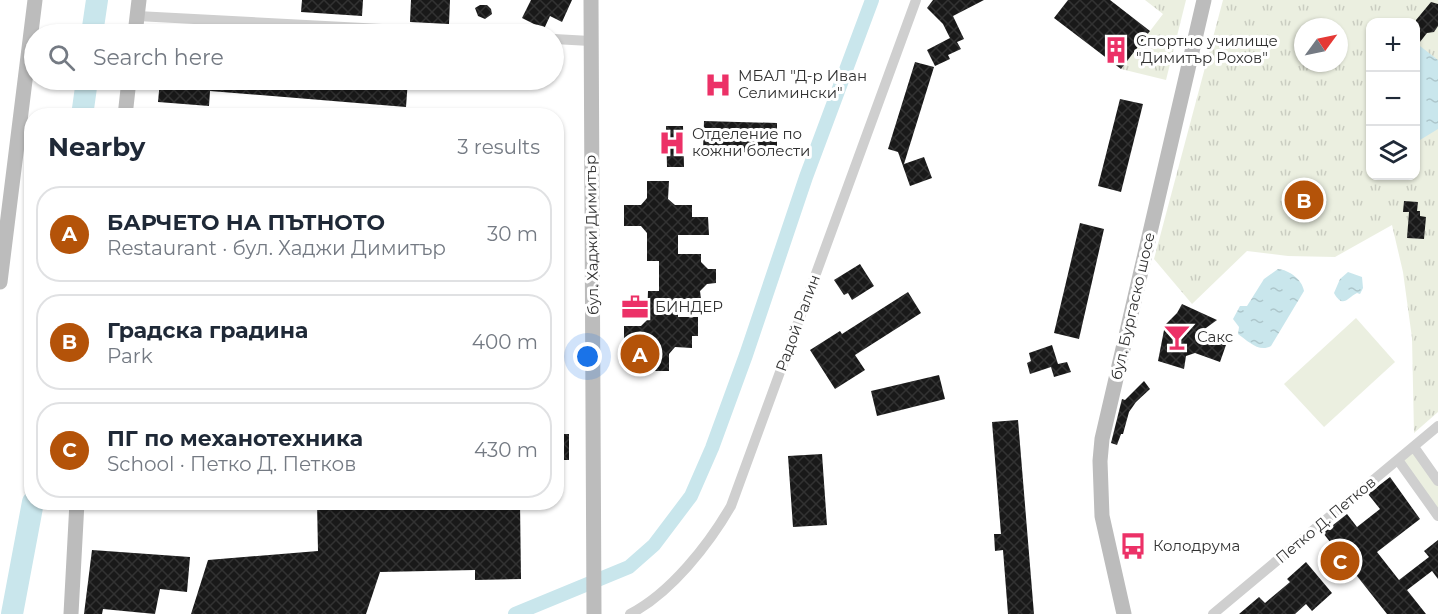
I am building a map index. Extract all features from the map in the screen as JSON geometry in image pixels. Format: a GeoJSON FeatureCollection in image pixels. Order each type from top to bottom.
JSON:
{"type":"FeatureCollection","features":[{"type":"Feature","properties":{"kind":"main road"},"geometry":{"type":"LineString","coordinates":[[31,24],[34,0]]}},
{"type":"Feature","properties":{"kind":"main road"},"geometry":{"type":"LineString","coordinates":[[136,24],[139,0]]}},
{"type":"Feature","properties":{"kind":"main road","name":"бул. Хаджи Димитър"},"geometry":{"type":"LineString","coordinates":[[591,0],[594,609]]}},
{"type":"Feature","properties":{"kind":"main road","name":"бул. Бургаско шосе"},"geometry":{"type":"LineString","coordinates":[[1124,614],[1102,516],[1100,461],[1102,439],[1204,0]]}},
{"type":"Feature","properties":{"kind":"main road"},"geometry":{"type":"LineString","coordinates":[[0,282],[24,83]]}},
{"type":"Feature","properties":{"kind":"main road"},"geometry":{"type":"LineString","coordinates":[[126,108],[128,90]]}},
{"type":"Feature","properties":{"kind":"main road"},"geometry":{"type":"LineString","coordinates":[[71,614],[77,510]]}},
{"type":"Feature","properties":{"kind":"street","name":"Радой Ралин"},"geometry":{"type":"LineString","coordinates":[[630,614],[651,600],[686,569],[715,534],[732,506],[916,0]]}},
{"type":"Feature","properties":{"kind":"street"},"geometry":{"type":"LineString","coordinates":[[137,16],[288,24]]}},
{"type":"Feature","properties":{"kind":"street"},"geometry":{"type":"LineString","coordinates":[[564,40],[590,41]]}},
{"type":"Feature","properties":{"kind":"street","name":"Петко Д. Петков"},"geometry":{"type":"LineString","coordinates":[[1213,614],[1438,426]]}},
{"type":"Feature","properties":{"kind":"street"},"geometry":{"type":"LineString","coordinates":[[1414,447],[1438,481]]}},
{"type":"Feature","properties":{"kind":"street"},"geometry":{"type":"LineString","coordinates":[[1398,460],[1438,516]]}},
{"type":"Feature","properties":{"kind":"green space"},"geometry":{"type":"Polygon","coordinates":[[[1145,0],[1186,0],[1166,80],[1121,69],[1163,14],[1145,0]]]}},
{"type":"Feature","properties":{"kind":"green space"},"geometry":{"type":"Polygon","coordinates":[[[1223,0],[1438,0],[1438,412],[1414,433],[1412,338],[1403,272],[1392,225],[1335,257],[1288,256],[1247,251],[1192,304],[1154,259],[1223,0]]]}},
{"type":"Feature","properties":{"kind":"green space"},"geometry":{"type":"Polygon","coordinates":[[[1356,318],[1395,362],[1324,427],[1284,384],[1356,318]]]}},
{"type":"Feature","properties":{"kind":"green space"},"geometry":{"type":"Polygon","coordinates":[[[1414,447],[1438,481],[1438,516],[1398,460],[1414,447]]]}},
{"type":"Feature","properties":{"kind":"water"},"geometry":{"type":"Polygon","coordinates":[[[1420,46],[1438,60],[1438,129],[1420,140],[1420,46]]]}},
{"type":"Feature","properties":{"kind":"water"},"geometry":{"type":"Polygon","coordinates":[[[1278,269],[1294,276],[1301,283],[1304,291],[1271,346],[1262,348],[1238,334],[1239,327],[1233,319],[1240,306],[1247,306],[1264,279],[1278,269]]]}},
{"type":"Feature","properties":{"kind":"water"},"geometry":{"type":"Polygon","coordinates":[[[1348,272],[1362,277],[1363,288],[1360,294],[1357,293],[1343,301],[1334,293],[1340,279],[1348,272]]]}},
{"type":"Feature","properties":{"kind":"building"},"geometry":{"type":"Polygon","coordinates":[[[302,0],[363,0],[362,16],[301,12],[302,0]]]}},
{"type":"Feature","properties":{"kind":"building"},"geometry":{"type":"Polygon","coordinates":[[[411,0],[450,0],[449,24],[410,22],[411,0]]]}},
{"type":"Feature","properties":{"kind":"building"},"geometry":{"type":"Polygon","coordinates":[[[531,0],[572,0],[562,22],[550,16],[546,24],[534,24],[522,18],[531,0]]]}},
{"type":"Feature","properties":{"kind":"building"},"geometry":{"type":"Polygon","coordinates":[[[933,0],[984,0],[953,16],[964,39],[957,42],[961,49],[948,55],[950,59],[935,66],[927,50],[950,38],[943,24],[927,8],[933,0]]]}},
{"type":"Feature","properties":{"kind":"building","name":"Спортно училище \"Димитър Рохов\""},"geometry":{"type":"Polygon","coordinates":[[[1068,0],[1110,0],[1150,31],[1121,69],[1054,18],[1068,0]]]}},
{"type":"Feature","properties":{"kind":"building"},"geometry":{"type":"Polygon","coordinates":[[[1431,2],[1438,4],[1438,26],[1434,32],[1427,33],[1420,42],[1420,18],[1418,18],[1431,2]]]}},
{"type":"Feature","properties":{"kind":"building"},"geometry":{"type":"Polygon","coordinates":[[[487,5],[492,14],[485,19],[478,16],[475,8],[487,5]]]}},
{"type":"Feature","properties":{"kind":"building"},"geometry":{"type":"Polygon","coordinates":[[[915,62],[934,67],[904,164],[924,157],[932,178],[910,186],[898,152],[888,149],[915,62]]]}},
{"type":"Feature","properties":{"kind":"building"},"geometry":{"type":"Polygon","coordinates":[[[159,90],[407,90],[406,107],[210,91],[209,106],[158,102],[159,90]]]}},
{"type":"Feature","properties":{"kind":"building"},"geometry":{"type":"Polygon","coordinates":[[[1120,99],[1143,104],[1121,192],[1098,186],[1120,99]]]}},
{"type":"Feature","properties":{"kind":"building"},"geometry":{"type":"Polygon","coordinates":[[[704,121],[777,123],[777,153],[703,151],[704,121]]]}},
{"type":"Feature","properties":{"kind":"building"},"geometry":{"type":"Polygon","coordinates":[[[666,126],[683,126],[684,167],[667,167],[666,126]]]}},
{"type":"Feature","properties":{"kind":"building"},"geometry":{"type":"Polygon","coordinates":[[[647,181],[669,181],[668,199],[675,205],[692,205],[692,217],[708,217],[709,235],[678,235],[678,254],[701,254],[701,262],[708,269],[716,269],[716,283],[707,284],[700,291],[701,299],[678,299],[678,317],[698,317],[698,336],[692,336],[692,348],[675,347],[669,354],[669,371],[647,371],[648,354],[641,347],[624,347],[624,326],[641,326],[647,320],[648,291],[659,291],[659,261],[647,261],[647,233],[641,226],[624,226],[624,205],[641,205],[647,198],[647,181]]]}},
{"type":"Feature","properties":{"kind":"building"},"geometry":{"type":"Polygon","coordinates":[[[1404,201],[1418,202],[1417,211],[1420,211],[1420,216],[1426,217],[1424,239],[1407,238],[1409,212],[1403,212],[1404,201]]]}},
{"type":"Feature","properties":{"kind":"building"},"geometry":{"type":"Polygon","coordinates":[[[1080,223],[1104,229],[1079,339],[1054,333],[1080,223]]]}},
{"type":"Feature","properties":{"kind":"building"},"geometry":{"type":"Polygon","coordinates":[[[860,264],[874,286],[852,300],[848,293],[844,295],[834,280],[860,264]]]}},
{"type":"Feature","properties":{"kind":"building"},"geometry":{"type":"Polygon","coordinates":[[[908,292],[921,313],[855,355],[865,370],[835,389],[810,350],[840,331],[842,334],[908,292]]]}},
{"type":"Feature","properties":{"kind":"building"},"geometry":{"type":"Polygon","coordinates":[[[1182,304],[1217,320],[1195,336],[1226,345],[1220,362],[1195,353],[1186,356],[1184,369],[1158,361],[1165,325],[1182,304]]]}},
{"type":"Feature","properties":{"kind":"building"},"geometry":{"type":"Polygon","coordinates":[[[1052,345],[1058,364],[1067,362],[1071,372],[1054,377],[1051,367],[1030,374],[1027,363],[1031,361],[1029,353],[1052,345]]]}},
{"type":"Feature","properties":{"kind":"building"},"geometry":{"type":"Polygon","coordinates":[[[939,375],[945,399],[877,416],[871,391],[939,375]]]}},
{"type":"Feature","properties":{"kind":"building"},"geometry":{"type":"Polygon","coordinates":[[[1144,381],[1150,389],[1129,412],[1123,434],[1117,445],[1111,443],[1122,399],[1125,400],[1144,381]]]}},
{"type":"Feature","properties":{"kind":"building"},"geometry":{"type":"Polygon","coordinates":[[[1018,420],[1034,614],[1008,614],[1003,550],[995,551],[994,534],[1001,534],[992,422],[1018,420]]]}},
{"type":"Feature","properties":{"kind":"building"},"geometry":{"type":"Polygon","coordinates":[[[564,434],[569,434],[569,460],[564,460],[564,434]]]}},
{"type":"Feature","properties":{"kind":"building"},"geometry":{"type":"Polygon","coordinates":[[[822,454],[827,525],[793,527],[788,456],[822,454]]]}},
{"type":"Feature","properties":{"kind":"building"},"geometry":{"type":"Polygon","coordinates":[[[1390,477],[1420,519],[1377,552],[1399,580],[1429,557],[1424,551],[1438,540],[1438,579],[1432,571],[1407,590],[1426,614],[1387,614],[1323,533],[1347,514],[1357,527],[1380,509],[1368,494],[1390,477]]]}},
{"type":"Feature","properties":{"kind":"building"},"geometry":{"type":"Polygon","coordinates":[[[317,510],[520,510],[521,579],[475,580],[475,570],[380,572],[366,614],[191,614],[208,560],[318,551],[317,510]]]}},
{"type":"Feature","properties":{"kind":"building"},"geometry":{"type":"Polygon","coordinates":[[[92,550],[190,557],[187,592],[160,589],[155,614],[103,609],[102,614],[84,614],[92,550]]]}},
{"type":"Feature","properties":{"kind":"building"},"geometry":{"type":"Polygon","coordinates":[[[1306,562],[1332,593],[1312,611],[1306,604],[1295,614],[1239,614],[1259,597],[1265,603],[1290,582],[1287,579],[1306,562]]]}},
{"type":"Feature","properties":{"kind":"waterway"},"geometry":{"type":"LineString","coordinates":[[93,24],[97,0]]}},
{"type":"Feature","properties":{"kind":"waterway"},"geometry":{"type":"LineString","coordinates":[[515,614],[629,567],[654,545],[691,496],[712,448],[746,355],[806,177],[872,0]]}},
{"type":"Feature","properties":{"kind":"waterway"},"geometry":{"type":"LineString","coordinates":[[83,108],[86,90]]}},
{"type":"Feature","properties":{"kind":"waterway"},"geometry":{"type":"LineString","coordinates":[[12,614],[32,510]]}},
{"type":"Feature","properties":{"kind":"place","name":"Спортно училище \"Димитър Рохов\""},"geometry":{"type":"Point","coordinates":[1116,50]}},
{"type":"Feature","properties":{"kind":"place","name":"МБАЛ \"Д-р Иван Селимински\""},"geometry":{"type":"Point","coordinates":[718,85]}},
{"type":"Feature","properties":{"kind":"place","name":"Отделение по кожни болести"},"geometry":{"type":"Point","coordinates":[672,143]}},
{"type":"Feature","properties":{"kind":"place","name":"Градска градина"},"geometry":{"type":"Point","coordinates":[1304,200]}},
{"type":"Feature","properties":{"kind":"place","name":"БИНДЕР"},"geometry":{"type":"Point","coordinates":[635,307]}},
{"type":"Feature","properties":{"kind":"place","name":"Сакс"},"geometry":{"type":"Point","coordinates":[1177,337]}},
{"type":"Feature","properties":{"kind":"place","name":"БАРЧЕТО НА ПЪТНОТО"},"geometry":{"type":"Point","coordinates":[640,354]}},
{"type":"Feature","properties":{"kind":"place","name":"Колодрума"},"geometry":{"type":"Point","coordinates":[1133,546]}},
{"type":"Feature","properties":{"kind":"place","name":"ПГ по механотехника"},"geometry":{"type":"Point","coordinates":[1340,561]}}]}
